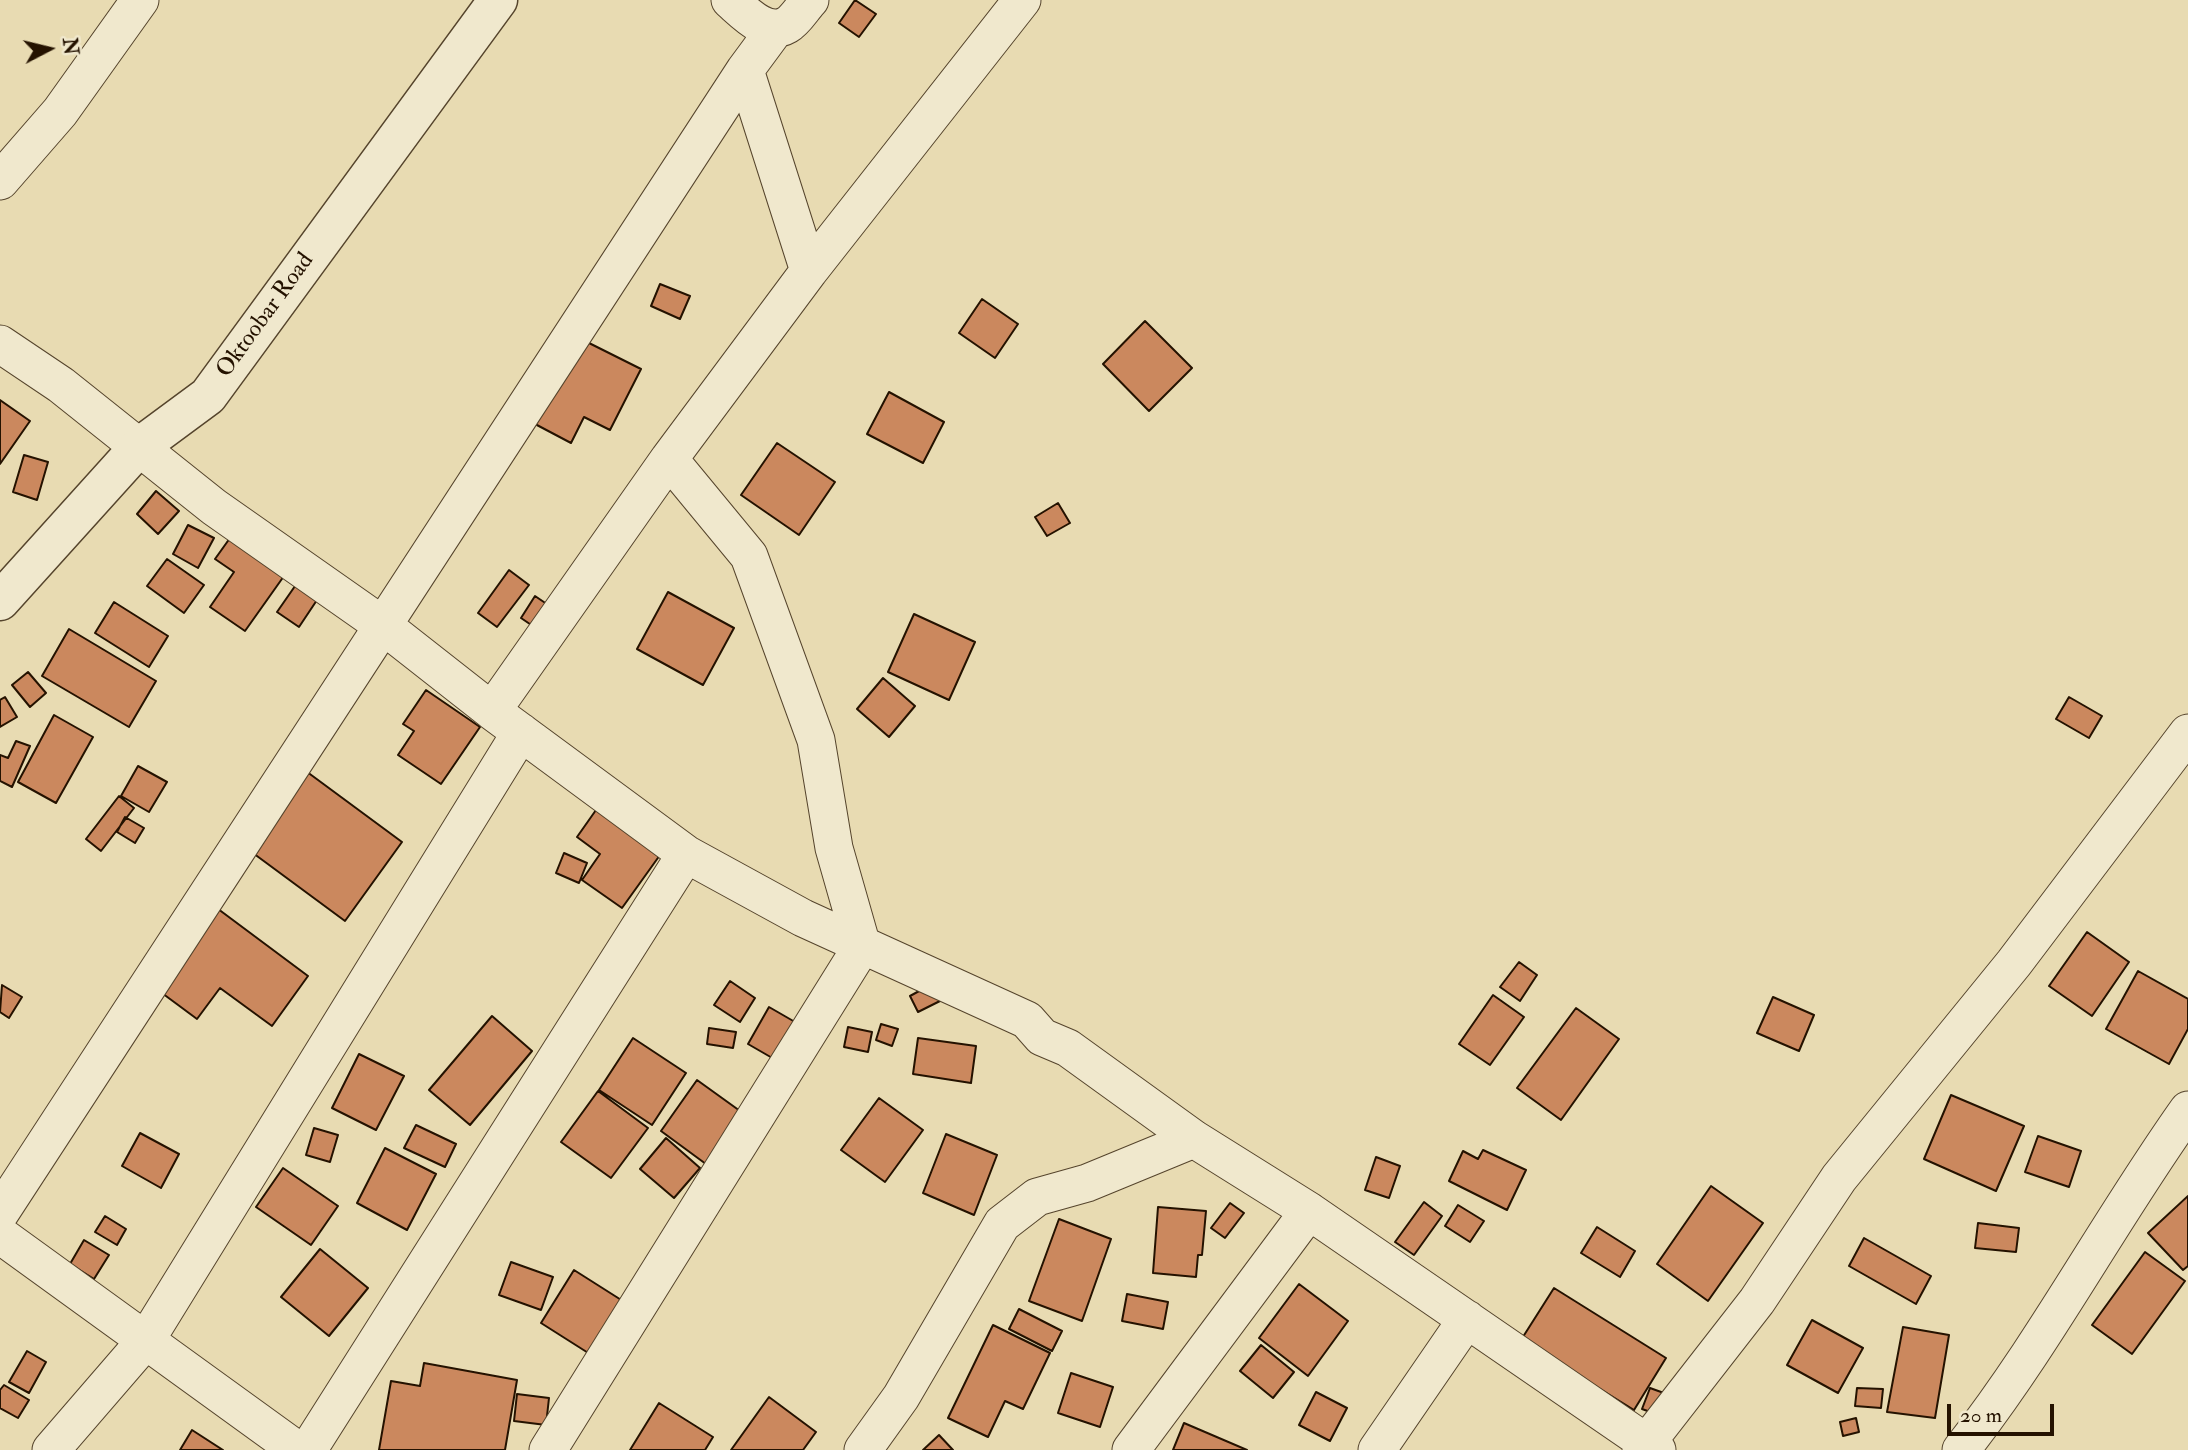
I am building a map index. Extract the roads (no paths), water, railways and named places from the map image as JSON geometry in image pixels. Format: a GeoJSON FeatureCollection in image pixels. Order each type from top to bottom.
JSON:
{"type":"FeatureCollection","features":[{"type":"Feature","properties":{"kind":"street"},"geometry":{"type":"LineString","coordinates":[[0,181],[60,113],[140,0]]}},
{"type":"Feature","properties":{"kind":"street","name":"Oktoobar Road"},"geometry":{"type":"LineString","coordinates":[[0,601],[139,447],[208,396],[498,0]]}},
{"type":"Feature","properties":{"kind":"street"},"geometry":{"type":"LineString","coordinates":[[730,0],[761,25],[776,28],[788,25],[810,0]]}},
{"type":"Feature","properties":{"kind":"street"},"geometry":{"type":"LineString","coordinates":[[492,711],[670,459],[809,271],[1022,0]]}},
{"type":"Feature","properties":{"kind":"street"},"geometry":{"type":"LineString","coordinates":[[0,1213],[745,70],[776,28]]}},
{"type":"Feature","properties":{"kind":"street"},"geometry":{"type":"LineString","coordinates":[[745,70],[809,271]]}},
{"type":"Feature","properties":{"kind":"street"},"geometry":{"type":"LineString","coordinates":[[0,344],[61,385],[214,507],[384,627],[686,855],[862,946],[1027,1020],[1042,1037],[1068,1048],[1194,1139],[1309,1211],[1468,1319],[1648,1447],[1757,1301],[1839,1178],[2014,963],[2188,733]]}},
{"type":"Feature","properties":{"kind":"street"},"geometry":{"type":"LineString","coordinates":[[548,1450],[862,946],[834,848],[816,740],[750,556],[670,459]]}},
{"type":"Feature","properties":{"kind":"street"},"geometry":{"type":"LineString","coordinates":[[51,1450],[146,1340],[521,732]]}},
{"type":"Feature","properties":{"kind":"street"},"geometry":{"type":"LineString","coordinates":[[308,1450],[686,855]]}},
{"type":"Feature","properties":{"kind":"street"},"geometry":{"type":"LineString","coordinates":[[1961,1450],[2031,1351],[2138,1181],[2188,1110]]}},
{"type":"Feature","properties":{"kind":"street"},"geometry":{"type":"LineString","coordinates":[[863,1450],[901,1397],[1002,1224],[1037,1197],[1087,1183],[1194,1139]]}},
{"type":"Feature","properties":{"kind":"street"},"geometry":{"type":"LineString","coordinates":[[1131,1450],[1309,1211]]}},
{"type":"Feature","properties":{"kind":"street"},"geometry":{"type":"LineString","coordinates":[[0,1235],[297,1450]]}},
{"type":"Feature","properties":{"kind":"street"},"geometry":{"type":"LineString","coordinates":[[1377,1450],[1468,1319]]}}]}
